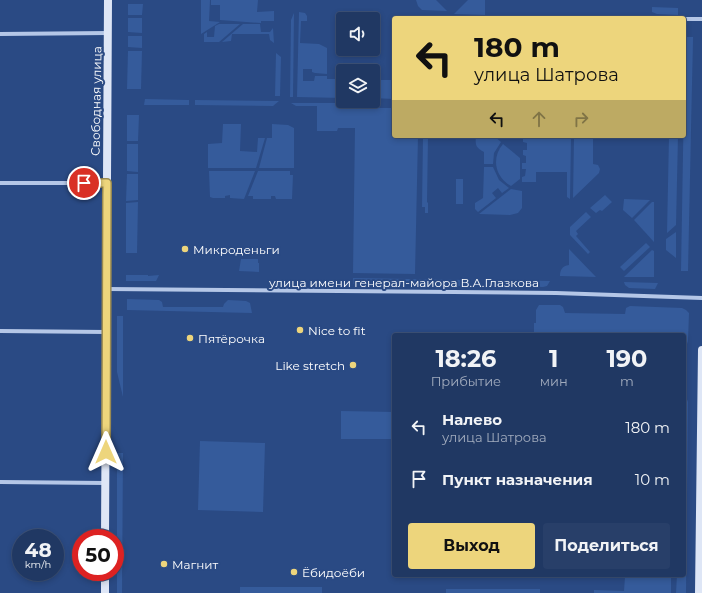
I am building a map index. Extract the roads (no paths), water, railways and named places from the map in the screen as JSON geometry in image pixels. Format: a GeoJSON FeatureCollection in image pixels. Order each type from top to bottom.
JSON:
{"type":"FeatureCollection","features":[{"type":"Feature","properties":{"kind":"main road","name":"Свободная улица"},"geometry":{"type":"LineString","coordinates":[[105,529],[108,0]]}},
{"type":"Feature","properties":{"kind":"main road"},"geometry":{"type":"LineString","coordinates":[[698,593],[702,350]]}},
{"type":"Feature","properties":{"kind":"main road"},"geometry":{"type":"LineString","coordinates":[[105,581],[105,593]]}},
{"type":"Feature","properties":{"kind":"street"},"geometry":{"type":"LineString","coordinates":[[686,19],[702,19]]}},
{"type":"Feature","properties":{"kind":"street"},"geometry":{"type":"LineString","coordinates":[[0,34],[108,33]]}},
{"type":"Feature","properties":{"kind":"street"},"geometry":{"type":"LineString","coordinates":[[0,183],[107,183]]}},
{"type":"Feature","properties":{"kind":"street","name":"улица имени генерал-майора В.А.Глазкова"},"geometry":{"type":"LineString","coordinates":[[107,289],[549,293],[702,298]]}},
{"type":"Feature","properties":{"kind":"street"},"geometry":{"type":"LineString","coordinates":[[0,331],[107,332]]}},
{"type":"Feature","properties":{"kind":"street"},"geometry":{"type":"LineString","coordinates":[[0,482],[106,482]]}},
{"type":"Feature","properties":{"kind":"place","name":"Микроденьги"},"geometry":{"type":"Point","coordinates":[185,249]}},
{"type":"Feature","properties":{"kind":"place","name":"Nice to fit"},"geometry":{"type":"Point","coordinates":[300,330]}},
{"type":"Feature","properties":{"kind":"place","name":"Пятёрочка"},"geometry":{"type":"Point","coordinates":[190,338]}},
{"type":"Feature","properties":{"kind":"place","name":"Like stretch"},"geometry":{"type":"Point","coordinates":[353,365]}},
{"type":"Feature","properties":{"kind":"place","name":"Магнит"},"geometry":{"type":"Point","coordinates":[164,564]}},
{"type":"Feature","properties":{"kind":"place","name":"Ёбидоёби"},"geometry":{"type":"Point","coordinates":[294,572]}}]}
